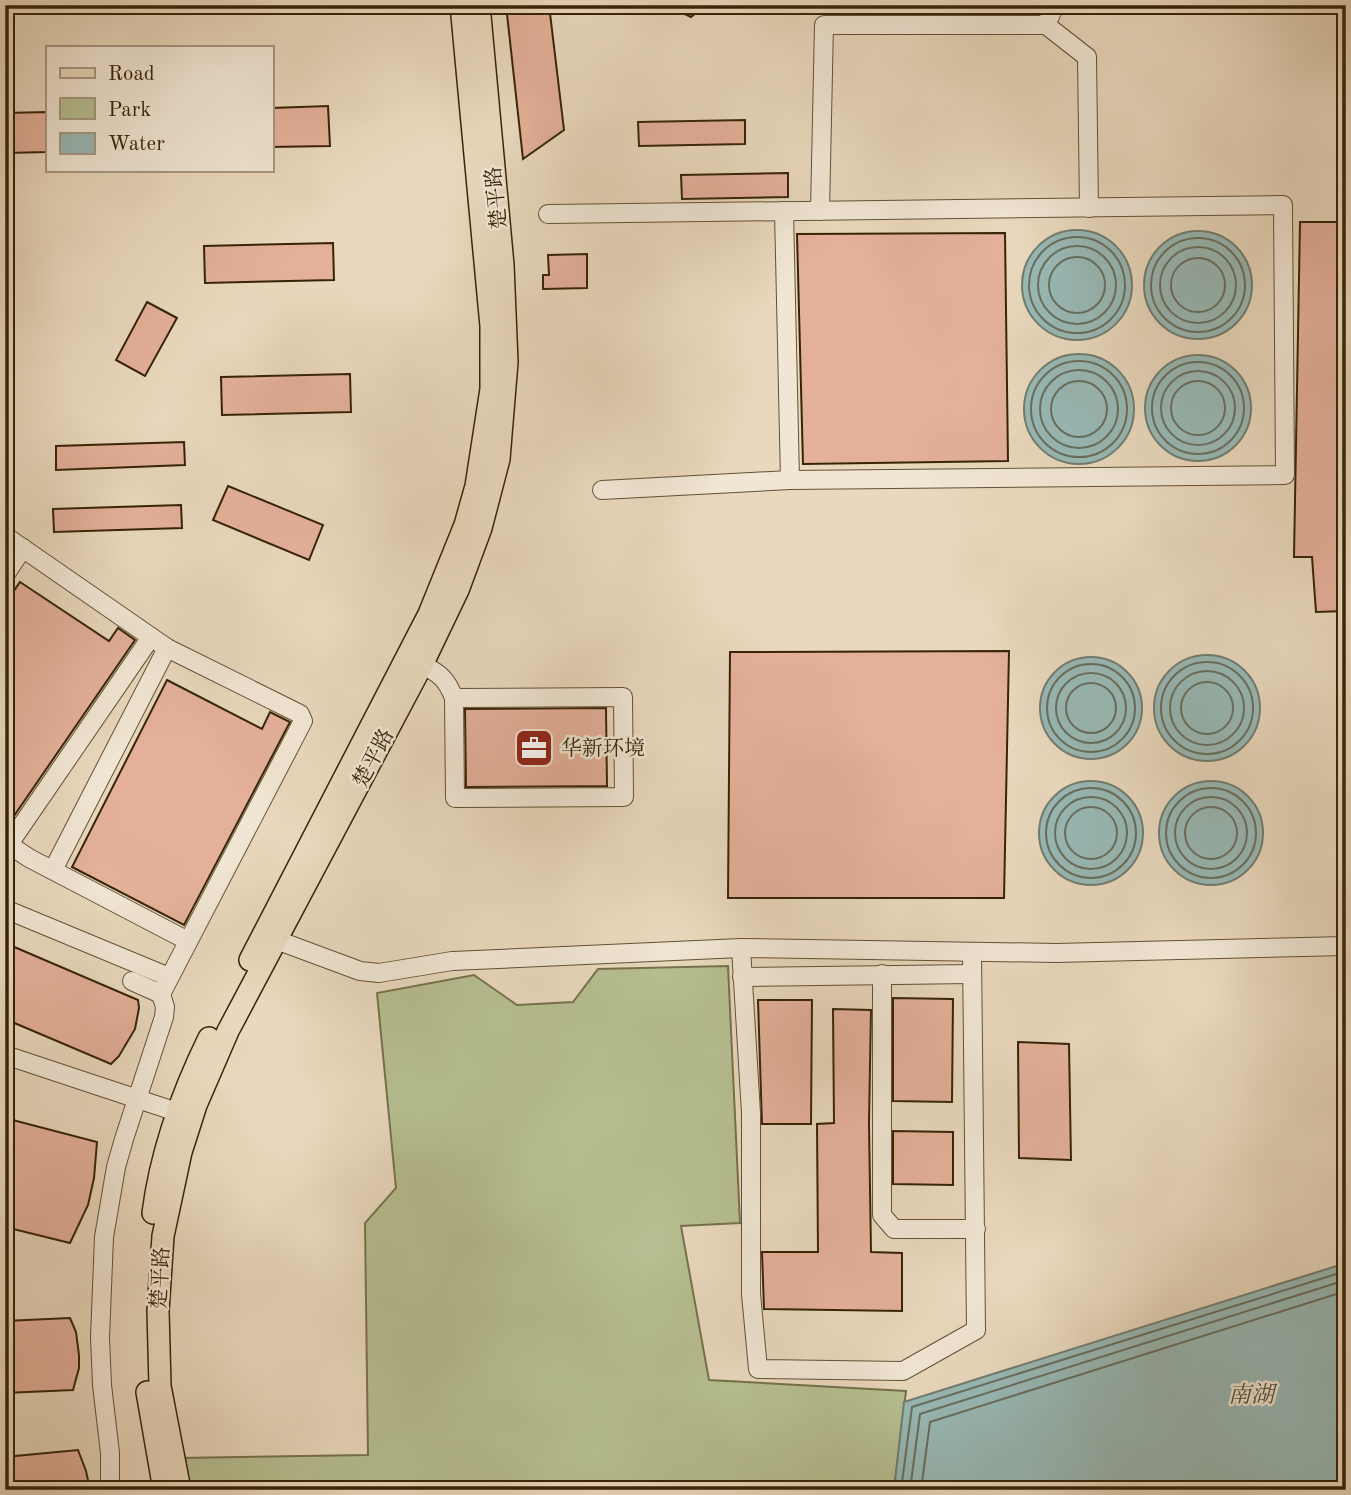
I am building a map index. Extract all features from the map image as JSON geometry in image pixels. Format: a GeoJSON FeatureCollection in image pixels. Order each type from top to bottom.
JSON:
{"type":"FeatureCollection","features":[{"type":"Feature","properties":{"kind":"main road","name":"楚平路"},"geometry":{"type":"LineString","coordinates":[[270,938],[429,614],[465,525],[476,486],[491,389],[491,326],[461,5]]}},
{"type":"Feature","properties":{"kind":"main road","name":"楚平路"},"geometry":{"type":"LineString","coordinates":[[180,1490],[160,1387],[158,1299],[168,1206],[184,1119],[201,1054],[270,938],[422,665],[458,590],[481,528],[499,459],[507,390],[503,265],[479,5]]}},
{"type":"Feature","properties":{"kind":"main road","name":"楚平路"},"geometry":{"type":"LineString","coordinates":[[164,1490],[147,1388],[144,1310],[155,1203],[184,1119]]}},
{"type":"Feature","properties":{"kind":"street"},"geometry":{"type":"LineString","coordinates":[[1046,24],[1055,5]]}},
{"type":"Feature","properties":{"kind":"street"},"geometry":{"type":"LineString","coordinates":[[820,211],[824,25],[1046,24],[1087,57],[1090,208]]}},
{"type":"Feature","properties":{"kind":"street"},"geometry":{"type":"LineString","coordinates":[[548,214],[1283,205],[1285,475],[790,480],[602,490]]}},
{"type":"Feature","properties":{"kind":"street"},"geometry":{"type":"LineString","coordinates":[[784,211],[790,480]]}},
{"type":"Feature","properties":{"kind":"street"},"geometry":{"type":"LineString","coordinates":[[5,536],[167,648],[300,714],[303,721],[165,986],[163,1021],[134,1103],[116,1167],[102,1261],[100,1338],[110,1453],[110,1490]]}},
{"type":"Feature","properties":{"kind":"street"},"geometry":{"type":"LineString","coordinates":[[5,575],[23,548]]}},
{"type":"Feature","properties":{"kind":"street"},"geometry":{"type":"LineString","coordinates":[[151,637],[7,843],[188,942]]}},
{"type":"Feature","properties":{"kind":"street"},"geometry":{"type":"LineString","coordinates":[[53,870],[167,648]]}},
{"type":"Feature","properties":{"kind":"street"},"geometry":{"type":"LineString","coordinates":[[422,665],[438,671],[454,698],[455,798],[624,797],[623,697],[454,698]]}},
{"type":"Feature","properties":{"kind":"street"},"geometry":{"type":"LineString","coordinates":[[5,908],[165,986]]}},
{"type":"Feature","properties":{"kind":"street"},"geometry":{"type":"LineString","coordinates":[[270,938],[360,971],[379,973],[452,961],[741,948],[1056,953],[1346,946]]}},
{"type":"Feature","properties":{"kind":"street"},"geometry":{"type":"LineString","coordinates":[[741,948],[751,1113],[751,1294],[758,1369],[903,1371],[976,1330],[972,952]]}},
{"type":"Feature","properties":{"kind":"street"},"geometry":{"type":"LineString","coordinates":[[882,974],[882,1215],[894,1228],[976,1229]]}},
{"type":"Feature","properties":{"kind":"street"},"geometry":{"type":"LineString","coordinates":[[743,977],[972,974]]}},
{"type":"Feature","properties":{"kind":"street"},"geometry":{"type":"LineString","coordinates":[[134,977],[165,986]]}},
{"type":"Feature","properties":{"kind":"street"},"geometry":{"type":"LineString","coordinates":[[5,1055],[134,1103]]}},
{"type":"Feature","properties":{"kind":"street"},"geometry":{"type":"LineString","coordinates":[[5,1066],[184,1119]]}},
{"type":"Feature","properties":{"kind":"green space"},"geometry":{"type":"Polygon","coordinates":[[[728,966],[740,1223],[681,1226],[709,1380],[906,1391],[894,1490],[187,1490],[179,1458],[368,1455],[365,1223],[396,1188],[377,993],[474,975],[517,1005],[573,1002],[598,969],[728,966]]]}},
{"type":"Feature","properties":{"kind":"water"},"geometry":{"type":"Polygon","coordinates":[[[1077,230],[1098,235],[1116,246],[1127,264],[1132,285],[1127,306],[1116,324],[1098,335],[1077,340],[1056,335],[1038,324],[1027,306],[1022,285],[1027,264],[1038,246],[1056,235],[1077,230]]]}},
{"type":"Feature","properties":{"kind":"water"},"geometry":{"type":"Polygon","coordinates":[[[1198,231],[1219,235],[1236,247],[1248,264],[1252,285],[1248,306],[1236,323],[1219,335],[1198,339],[1177,335],[1160,323],[1148,306],[1144,285],[1148,264],[1160,247],[1177,235],[1198,231]]]}},
{"type":"Feature","properties":{"kind":"water"},"geometry":{"type":"Polygon","coordinates":[[[1079,354],[1100,359],[1118,370],[1129,388],[1134,409],[1129,430],[1118,448],[1100,459],[1079,464],[1058,459],[1040,448],[1029,430],[1024,409],[1029,388],[1040,370],[1058,359],[1079,354]]]}},
{"type":"Feature","properties":{"kind":"water"},"geometry":{"type":"Polygon","coordinates":[[[1198,355],[1218,359],[1236,370],[1247,388],[1251,408],[1247,428],[1236,446],[1218,457],[1198,461],[1178,457],[1160,446],[1149,428],[1145,408],[1149,388],[1160,370],[1178,359],[1198,355]]]}},
{"type":"Feature","properties":{"kind":"water"},"geometry":{"type":"Polygon","coordinates":[[[1207,655],[1227,659],[1244,671],[1256,688],[1260,708],[1256,728],[1244,745],[1227,757],[1207,761],[1187,757],[1170,745],[1158,728],[1154,708],[1158,688],[1170,671],[1187,659],[1207,655]]]}},
{"type":"Feature","properties":{"kind":"water"},"geometry":{"type":"Polygon","coordinates":[[[1091,657],[1111,661],[1127,672],[1138,688],[1142,708],[1138,728],[1127,744],[1111,755],[1091,759],[1071,755],[1055,744],[1044,728],[1040,708],[1044,688],[1055,672],[1071,661],[1091,657]]]}},
{"type":"Feature","properties":{"kind":"water"},"geometry":{"type":"Polygon","coordinates":[[[1091,781],[1111,785],[1128,796],[1139,813],[1143,833],[1139,853],[1128,870],[1111,881],[1091,885],[1071,881],[1054,870],[1043,853],[1039,833],[1043,813],[1054,796],[1071,785],[1091,781]]]}},
{"type":"Feature","properties":{"kind":"water"},"geometry":{"type":"Polygon","coordinates":[[[1211,781],[1231,785],[1248,796],[1259,813],[1263,833],[1259,853],[1248,870],[1231,881],[1211,885],[1191,881],[1174,870],[1163,853],[1159,833],[1163,813],[1174,796],[1191,785],[1211,781]]]}},
{"type":"Feature","properties":{"kind":"water","name":"南湖"},"geometry":{"type":"Polygon","coordinates":[[[1346,1263],[1346,1490],[894,1490],[904,1402],[1346,1263]]]}},
{"type":"Feature","properties":{"kind":"building"},"geometry":{"type":"Polygon","coordinates":[[[506,5],[549,5],[564,130],[523,159],[506,5]]]}},
{"type":"Feature","properties":{"kind":"building"},"geometry":{"type":"Polygon","coordinates":[[[666,5],[705,5],[691,17],[666,5]]]}},
{"type":"Feature","properties":{"kind":"building"},"geometry":{"type":"Polygon","coordinates":[[[328,106],[330,146],[273,147],[273,108],[328,106]]]}},
{"type":"Feature","properties":{"kind":"building"},"geometry":{"type":"Polygon","coordinates":[[[46,112],[46,152],[5,153],[5,113],[46,112]]]}},
{"type":"Feature","properties":{"kind":"building"},"geometry":{"type":"Polygon","coordinates":[[[745,120],[745,144],[639,146],[638,122],[745,120]]]}},
{"type":"Feature","properties":{"kind":"building"},"geometry":{"type":"Polygon","coordinates":[[[788,173],[788,197],[682,199],[681,175],[788,173]]]}},
{"type":"Feature","properties":{"kind":"building"},"geometry":{"type":"Polygon","coordinates":[[[1300,222],[1346,222],[1346,611],[1316,612],[1312,557],[1294,557],[1300,222]]]}},
{"type":"Feature","properties":{"kind":"building"},"geometry":{"type":"Polygon","coordinates":[[[1005,233],[1008,461],[803,464],[797,234],[1005,233]]]}},
{"type":"Feature","properties":{"kind":"building"},"geometry":{"type":"Polygon","coordinates":[[[333,243],[334,280],[205,283],[204,246],[333,243]]]}},
{"type":"Feature","properties":{"kind":"building"},"geometry":{"type":"Polygon","coordinates":[[[587,254],[587,288],[543,289],[543,275],[549,275],[548,255],[587,254]]]}},
{"type":"Feature","properties":{"kind":"building"},"geometry":{"type":"Polygon","coordinates":[[[147,302],[177,318],[145,376],[116,360],[147,302]]]}},
{"type":"Feature","properties":{"kind":"building"},"geometry":{"type":"Polygon","coordinates":[[[350,374],[351,412],[222,415],[221,377],[350,374]]]}},
{"type":"Feature","properties":{"kind":"building"},"geometry":{"type":"Polygon","coordinates":[[[184,442],[185,465],[56,470],[56,446],[184,442]]]}},
{"type":"Feature","properties":{"kind":"building"},"geometry":{"type":"Polygon","coordinates":[[[228,486],[323,525],[309,560],[213,520],[228,486]]]}},
{"type":"Feature","properties":{"kind":"building"},"geometry":{"type":"Polygon","coordinates":[[[181,505],[182,528],[54,532],[53,509],[181,505]]]}},
{"type":"Feature","properties":{"kind":"building"},"geometry":{"type":"Polygon","coordinates":[[[20,582],[109,641],[118,628],[135,640],[5,829],[5,604],[20,582]]]}},
{"type":"Feature","properties":{"kind":"building"},"geometry":{"type":"Polygon","coordinates":[[[1009,651],[1004,898],[728,898],[730,652],[1009,651]]]}},
{"type":"Feature","properties":{"kind":"building"},"geometry":{"type":"Polygon","coordinates":[[[167,680],[262,729],[270,712],[290,722],[184,925],[72,867],[167,680]]]}},
{"type":"Feature","properties":{"kind":"building","name":"华新环境"},"geometry":{"type":"Polygon","coordinates":[[[606,708],[607,786],[466,787],[465,709],[606,708]]]}},
{"type":"Feature","properties":{"kind":"building"},"geometry":{"type":"Polygon","coordinates":[[[5,943],[138,1000],[135,1029],[111,1064],[5,1019],[5,943]]]}},
{"type":"Feature","properties":{"kind":"building"},"geometry":{"type":"Polygon","coordinates":[[[893,998],[953,999],[952,1102],[893,1101],[893,998]]]}},
{"type":"Feature","properties":{"kind":"building"},"geometry":{"type":"Polygon","coordinates":[[[758,1000],[812,1000],[811,1124],[762,1124],[758,1000]]]}},
{"type":"Feature","properties":{"kind":"building"},"geometry":{"type":"Polygon","coordinates":[[[833,1009],[871,1010],[871,1252],[902,1253],[902,1311],[764,1309],[762,1252],[818,1252],[817,1124],[834,1123],[833,1009]]]}},
{"type":"Feature","properties":{"kind":"building"},"geometry":{"type":"Polygon","coordinates":[[[1018,1042],[1069,1044],[1071,1160],[1019,1158],[1018,1042]]]}},
{"type":"Feature","properties":{"kind":"building"},"geometry":{"type":"Polygon","coordinates":[[[5,1118],[97,1142],[94,1178],[88,1205],[70,1243],[5,1227],[5,1118]]]}},
{"type":"Feature","properties":{"kind":"building"},"geometry":{"type":"Polygon","coordinates":[[[893,1131],[953,1132],[953,1185],[893,1184],[893,1131]]]}},
{"type":"Feature","properties":{"kind":"building"},"geometry":{"type":"Polygon","coordinates":[[[70,1318],[76,1332],[79,1355],[79,1368],[73,1390],[5,1393],[5,1321],[70,1318]]]}},
{"type":"Feature","properties":{"kind":"building"},"geometry":{"type":"Polygon","coordinates":[[[78,1450],[90,1490],[5,1490],[5,1457],[78,1450]]]}},
{"type":"Feature","properties":{"kind":"place","name":"华新环境"},"geometry":{"type":"Point","coordinates":[534,748]}}]}
